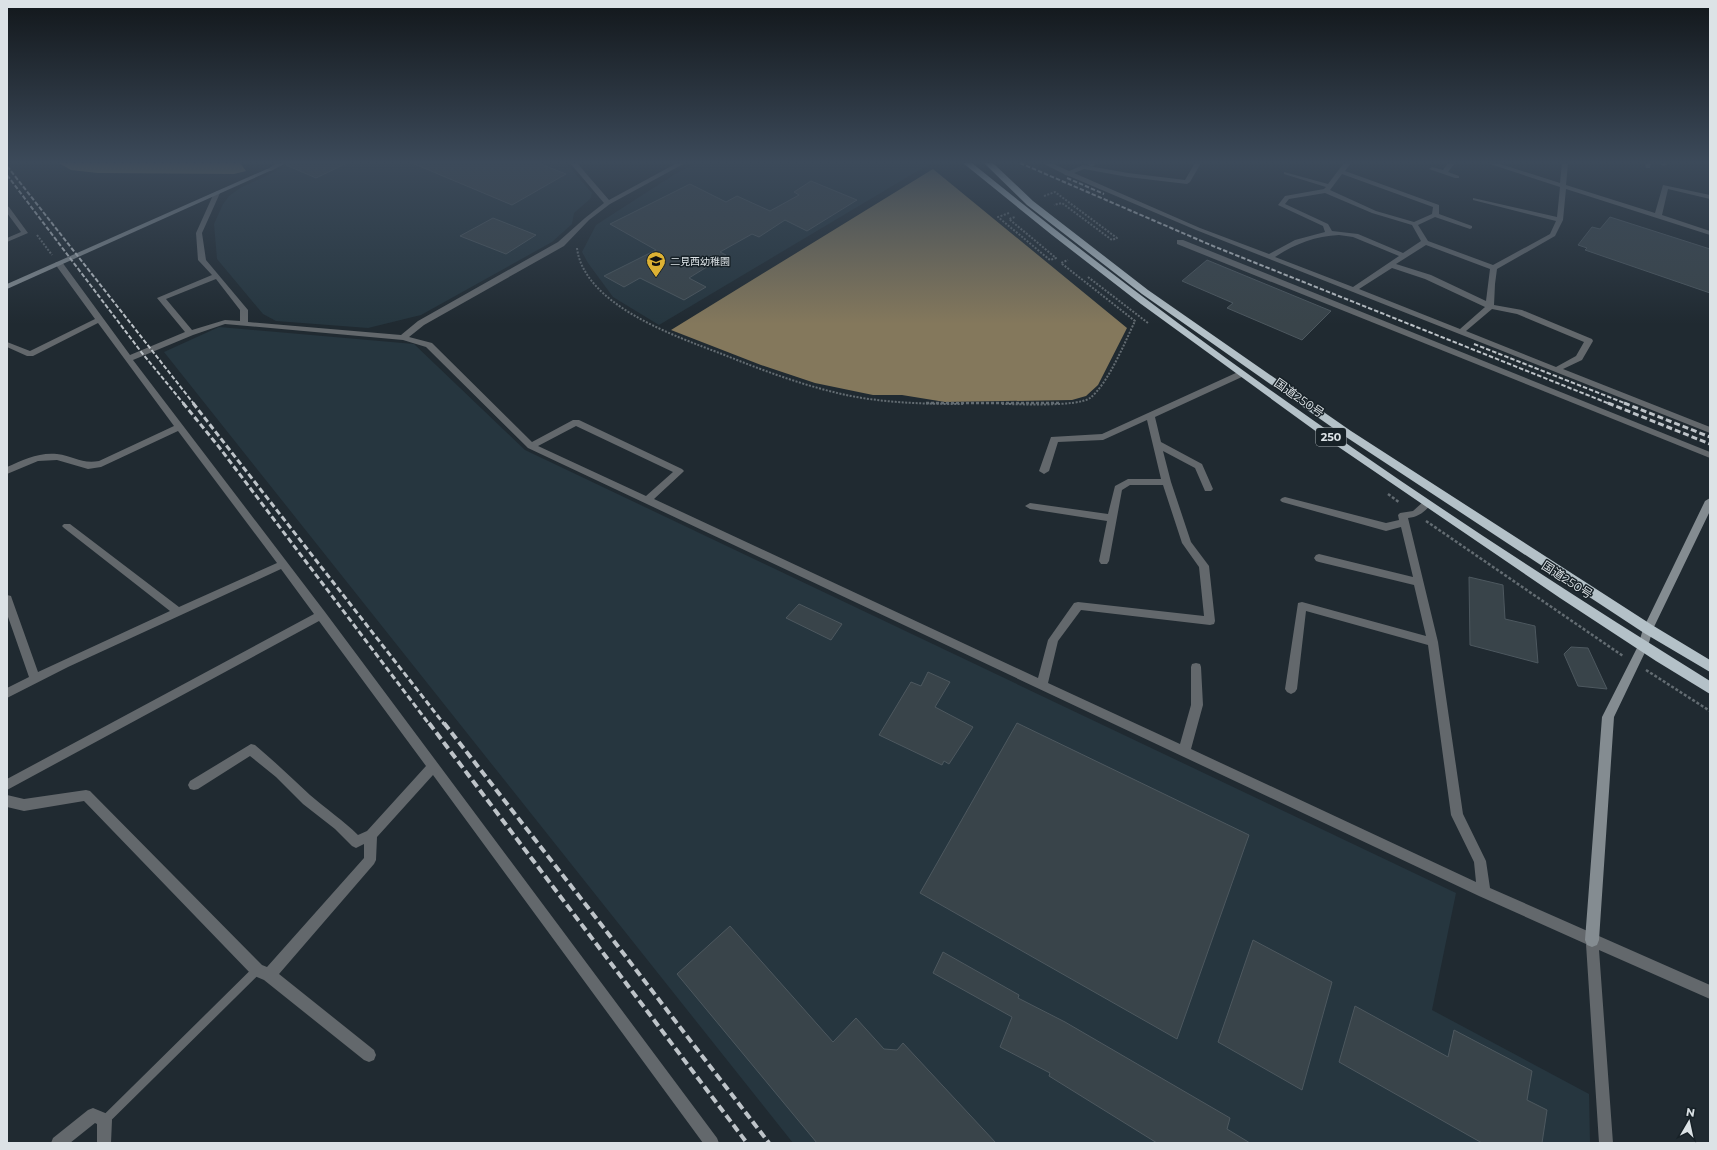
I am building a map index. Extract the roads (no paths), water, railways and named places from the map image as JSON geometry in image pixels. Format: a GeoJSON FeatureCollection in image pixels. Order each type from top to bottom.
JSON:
{"type":"FeatureCollection","features":[{"type":"Feature","properties":{"kind":"highway","name":"国道250号"},"geometry":{"type":"LineString","coordinates":[[1033,217],[1129,292],[1241,374],[1426,504],[1710,688]]}},
{"type":"Feature","properties":{"kind":"highway","name":"国道250号"},"geometry":{"type":"LineString","coordinates":[[1048,217],[1152,297],[1347,433],[1648,629],[1710,667]]}},
{"type":"Feature","properties":{"kind":"street"},"geometry":{"type":"LineString","coordinates":[[7,240],[25,233],[13,217]]}},
{"type":"Feature","properties":{"kind":"street"},"geometry":{"type":"LineString","coordinates":[[7,287],[164,217]]}},
{"type":"Feature","properties":{"kind":"street"},"geometry":{"type":"LineString","coordinates":[[206,217],[199,233],[202,260],[244,310],[244,323]]}},
{"type":"Feature","properties":{"kind":"street"},"geometry":{"type":"LineString","coordinates":[[403,338],[421,324],[561,244],[589,217]]}},
{"type":"Feature","properties":{"kind":"street"},"geometry":{"type":"LineString","coordinates":[[1157,217],[1192,233],[1269,257],[1710,430]]}},
{"type":"Feature","properties":{"kind":"street"},"geometry":{"type":"LineString","coordinates":[[1307,217],[1326,225],[1329,233]]}},
{"type":"Feature","properties":{"kind":"street"},"geometry":{"type":"LineString","coordinates":[[1390,217],[1414,224],[1425,242],[1494,268]]}},
{"type":"Feature","properties":{"kind":"street"},"geometry":{"type":"LineString","coordinates":[[1414,224],[1431,217]]}},
{"type":"Feature","properties":{"kind":"street"},"geometry":{"type":"LineString","coordinates":[[1440,217],[1470,227]]}},
{"type":"Feature","properties":{"kind":"street"},"geometry":{"type":"LineString","coordinates":[[1547,217],[1560,220]]}},
{"type":"Feature","properties":{"kind":"street"},"geometry":{"type":"LineString","coordinates":[[1461,332],[1490,306],[1491,284],[1494,268],[1553,234],[1560,217]]}},
{"type":"Feature","properties":{"kind":"street"},"geometry":{"type":"LineString","coordinates":[[1660,217],[1710,233]]}},
{"type":"Feature","properties":{"kind":"street"},"geometry":{"type":"LineString","coordinates":[[1192,233],[1180,242],[1710,455]]}},
{"type":"Feature","properties":{"kind":"street"},"geometry":{"type":"LineString","coordinates":[[1269,257],[1289,244],[1312,236],[1329,233],[1351,234],[1404,256]]}},
{"type":"Feature","properties":{"kind":"street"},"geometry":{"type":"LineString","coordinates":[[1353,290],[1425,242]]}},
{"type":"Feature","properties":{"kind":"street"},"geometry":{"type":"LineString","coordinates":[[59,264],[99,320],[283,564],[712,1143]]}},
{"type":"Feature","properties":{"kind":"street"},"geometry":{"type":"LineString","coordinates":[[1391,265],[1428,277],[1490,306],[1519,312],[1589,342],[1579,358],[1556,370]]}},
{"type":"Feature","properties":{"kind":"street"},"geometry":{"type":"LineString","coordinates":[[190,333],[161,298],[217,276]]}},
{"type":"Feature","properties":{"kind":"street"},"geometry":{"type":"LineString","coordinates":[[7,344],[30,354],[99,320]]}},
{"type":"Feature","properties":{"kind":"street"},"geometry":{"type":"LineString","coordinates":[[128,359],[190,333],[225,322],[403,338],[430,345],[530,446],[1484,892],[1710,992]]}},
{"type":"Feature","properties":{"kind":"street"},"geometry":{"type":"LineString","coordinates":[[1044,471],[1054,438],[1103,437],[1241,374]]}},
{"type":"Feature","properties":{"kind":"street"},"geometry":{"type":"LineString","coordinates":[[1042,685],[1053,640],[1078,606],[1210,621],[1204,566],[1187,543],[1166,482],[1150,416]]}},
{"type":"Feature","properties":{"kind":"street"},"geometry":{"type":"LineString","coordinates":[[530,446],[576,422],[679,471],[647,500]]}},
{"type":"Feature","properties":{"kind":"street"},"geometry":{"type":"LineString","coordinates":[[7,471],[37,458],[57,457],[88,466],[101,464],[179,427]]}},
{"type":"Feature","properties":{"kind":"street"},"geometry":{"type":"LineString","coordinates":[[1157,444],[1199,466],[1208,489]]}},
{"type":"Feature","properties":{"kind":"street"},"geometry":{"type":"LineString","coordinates":[[1104,561],[1118,488],[1128,482],[1166,482]]}},
{"type":"Feature","properties":{"kind":"street"},"geometry":{"type":"LineString","coordinates":[[1285,500],[1386,527],[1405,522]]}},
{"type":"Feature","properties":{"kind":"street"},"geometry":{"type":"LineString","coordinates":[[1606,1143],[1592,940],[1608,717],[1643,646],[1648,629],[1710,501]]}},
{"type":"Feature","properties":{"kind":"street"},"geometry":{"type":"LineString","coordinates":[[1426,504],[1415,514],[1403,514],[1433,642],[1457,814],[1480,861],[1484,892]]}},
{"type":"Feature","properties":{"kind":"street"},"geometry":{"type":"LineString","coordinates":[[1030,506],[1112,518]]}},
{"type":"Feature","properties":{"kind":"street"},"geometry":{"type":"LineString","coordinates":[[67,526],[178,612]]}},
{"type":"Feature","properties":{"kind":"street"},"geometry":{"type":"LineString","coordinates":[[1319,558],[1419,582]]}},
{"type":"Feature","properties":{"kind":"street"},"geometry":{"type":"LineString","coordinates":[[7,693],[34,678],[283,564]]}},
{"type":"Feature","properties":{"kind":"street"},"geometry":{"type":"LineString","coordinates":[[7,599],[34,678]]}},
{"type":"Feature","properties":{"kind":"street"},"geometry":{"type":"LineString","coordinates":[[1292,689],[1303,601],[1433,642]]}},
{"type":"Feature","properties":{"kind":"street"},"geometry":{"type":"LineString","coordinates":[[7,785],[321,616]]}},
{"type":"Feature","properties":{"kind":"street"},"geometry":{"type":"LineString","coordinates":[[1184,752],[1197,705],[1196,667]]}},
{"type":"Feature","properties":{"kind":"street"},"geometry":{"type":"LineString","coordinates":[[194,785],[251,748],[280,773],[307,800],[339,825],[356,842],[371,835],[433,767]]}},
{"type":"Feature","properties":{"kind":"street"},"geometry":{"type":"LineString","coordinates":[[7,801],[24,805],[86,795],[263,972],[369,1055]]}},
{"type":"Feature","properties":{"kind":"street"},"geometry":{"type":"LineString","coordinates":[[263,972],[370,860],[371,835]]}},
{"type":"Feature","properties":{"kind":"street"},"geometry":{"type":"LineString","coordinates":[[58,1143],[93,1115],[105,1120],[104,1143]]}},
{"type":"Feature","properties":{"kind":"lane"},"geometry":{"type":"LineString","coordinates":[[105,1120],[263,972]]}},
{"type":"Feature","properties":{"kind":"railway"},"geometry":{"type":"LineString","coordinates":[[39,217],[142,353],[184,404]]}},
{"type":"Feature","properties":{"kind":"railway"},"geometry":{"type":"LineString","coordinates":[[47,217],[194,404]]}},
{"type":"Feature","properties":{"kind":"railway"},"geometry":{"type":"LineString","coordinates":[[1145,217],[1213,246],[1610,404]]}},
{"type":"Feature","properties":{"kind":"railway"},"geometry":{"type":"LineString","coordinates":[[1474,344],[1627,404]]}},
{"type":"Feature","properties":{"kind":"railway"},"geometry":{"type":"LineString","coordinates":[[183,403],[219,447],[429,724]]}},
{"type":"Feature","properties":{"kind":"railway"},"geometry":{"type":"LineString","coordinates":[[193,403],[444,724]]}},
{"type":"Feature","properties":{"kind":"railway"},"geometry":{"type":"LineString","coordinates":[[1608,403],[1710,444]]}},
{"type":"Feature","properties":{"kind":"railway"},"geometry":{"type":"LineString","coordinates":[[1624,403],[1710,437]]}},
{"type":"Feature","properties":{"kind":"railway"},"geometry":{"type":"LineString","coordinates":[[429,723],[747,1143]]}},
{"type":"Feature","properties":{"kind":"railway"},"geometry":{"type":"LineString","coordinates":[[444,723],[769,1143]]}},
{"type":"Feature","properties":{"kind":"place","name":"二見西幼稚園"},"geometry":{"type":"Point","coordinates":[656,278]}}]}
